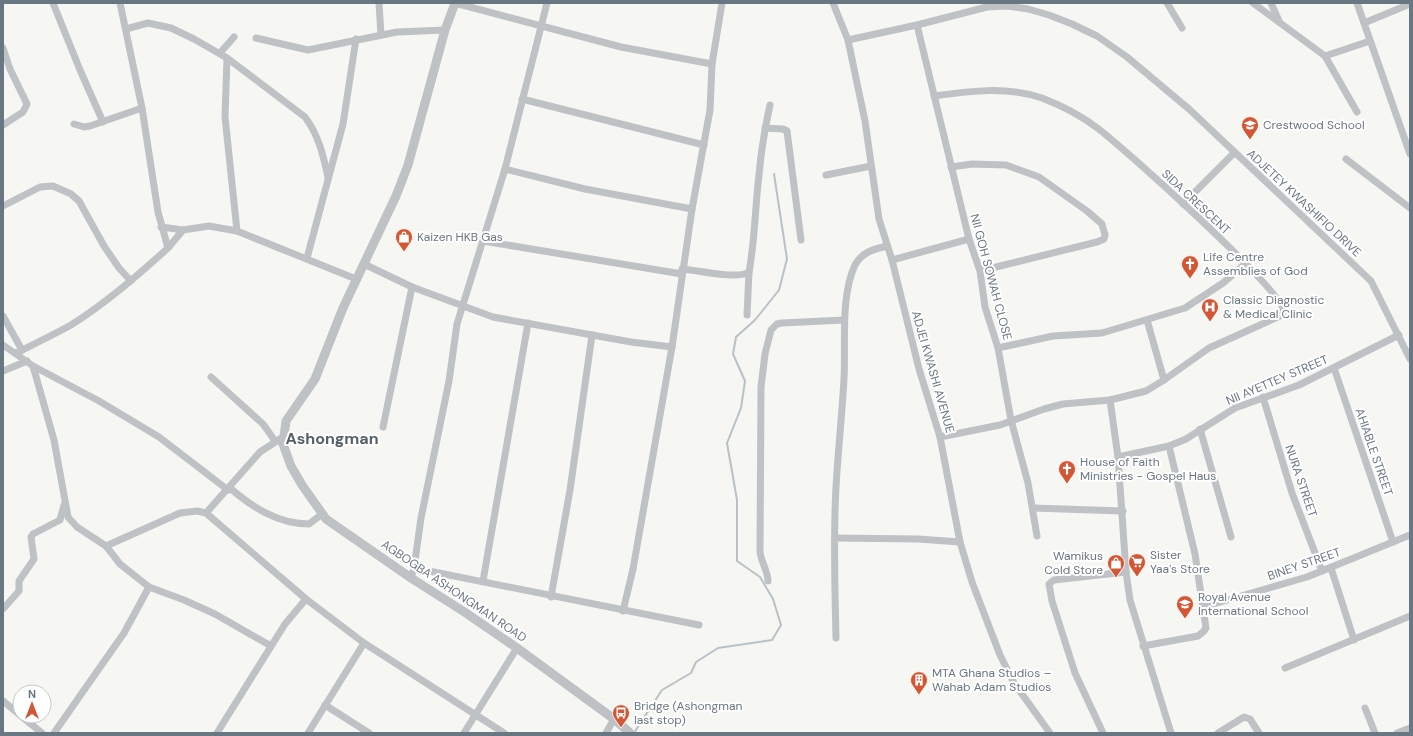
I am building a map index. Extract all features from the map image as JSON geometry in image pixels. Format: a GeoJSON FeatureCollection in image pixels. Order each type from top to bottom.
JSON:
{"type":"FeatureCollection","features":[{"type":"Feature","properties":{"kind":"street"},"geometry":{"type":"LineString","coordinates":[[53,3],[103,122]]}},
{"type":"Feature","properties":{"kind":"street"},"geometry":{"type":"LineString","coordinates":[[120,3],[142,108],[161,227],[168,248]]}},
{"type":"Feature","properties":{"kind":"street"},"geometry":{"type":"LineString","coordinates":[[379,3],[381,35]]}},
{"type":"Feature","properties":{"kind":"street"},"geometry":{"type":"LineString","coordinates":[[206,513],[229,489],[260,452],[279,439],[286,429],[286,421],[316,378],[331,337],[356,279],[396,196],[408,165],[445,30],[455,3],[628,48],[712,64]]}},
{"type":"Feature","properties":{"kind":"street"},"geometry":{"type":"LineString","coordinates":[[411,578],[414,568],[421,518],[449,381],[454,339],[462,305],[504,169],[547,3]]}},
{"type":"Feature","properties":{"kind":"street"},"geometry":{"type":"LineString","coordinates":[[623,611],[633,569],[672,347],[682,271],[710,110],[712,64],[722,3]]}},
{"type":"Feature","properties":{"kind":"street","name":"ADJEI KWASHI AVENUE"},"geometry":{"type":"LineString","coordinates":[[832,3],[848,40],[865,121],[880,219],[892,260],[919,369],[940,437],[960,542],[972,582],[1000,655],[1014,683],[1050,733]]}},
{"type":"Feature","properties":{"kind":"street"},"geometry":{"type":"LineString","coordinates":[[1167,3],[1182,28]]}},
{"type":"Feature","properties":{"kind":"street"},"geometry":{"type":"LineString","coordinates":[[1253,3],[1325,56],[1357,112]]}},
{"type":"Feature","properties":{"kind":"street"},"geometry":{"type":"LineString","coordinates":[[1271,3],[1280,23]]}},
{"type":"Feature","properties":{"kind":"street"},"geometry":{"type":"LineString","coordinates":[[1357,3],[1410,154]]}},
{"type":"Feature","properties":{"kind":"street"},"geometry":{"type":"LineString","coordinates":[[1364,23],[1410,4]]}},
{"type":"Feature","properties":{"kind":"street","name":"ADJETEY KWASHIFIO DRIVE"},"geometry":{"type":"LineString","coordinates":[[848,40],[917,25],[987,7],[1007,6],[1028,9],[1072,24],[1097,36],[1127,57],[1189,109],[1371,281],[1410,359]]}},
{"type":"Feature","properties":{"kind":"street"},"geometry":{"type":"LineString","coordinates":[[126,29],[148,23],[171,28],[228,58],[305,117],[314,129],[322,146],[328,177]]}},
{"type":"Feature","properties":{"kind":"street","name":"NII GOH SOWAH CLOSE"},"geometry":{"type":"LineString","coordinates":[[917,25],[969,239],[980,271],[985,307],[998,348],[1012,420],[1033,508],[1037,536]]}},
{"type":"Feature","properties":{"kind":"street"},"geometry":{"type":"LineString","coordinates":[[256,38],[308,50],[381,35],[445,30]]}},
{"type":"Feature","properties":{"kind":"street"},"geometry":{"type":"LineString","coordinates":[[220,53],[234,37]]}},
{"type":"Feature","properties":{"kind":"street"},"geometry":{"type":"LineString","coordinates":[[307,258],[343,124],[356,39]]}},
{"type":"Feature","properties":{"kind":"street"},"geometry":{"type":"LineString","coordinates":[[1325,56],[1370,41]]}},
{"type":"Feature","properties":{"kind":"street"},"geometry":{"type":"LineString","coordinates":[[3,48],[10,69],[27,104],[23,112],[3,125]]}},
{"type":"Feature","properties":{"kind":"street"},"geometry":{"type":"LineString","coordinates":[[228,58],[225,117],[237,231]]}},
{"type":"Feature","properties":{"kind":"street","name":"SIDA CRESCENT"},"geometry":{"type":"LineString","coordinates":[[934,96],[960,92],[1000,90],[1027,94],[1053,103],[1095,127],[1183,204],[1271,291],[1283,308],[1283,314],[1210,348],[1146,391],[1110,400],[1063,404],[993,427],[940,437]]}},
{"type":"Feature","properties":{"kind":"street"},"geometry":{"type":"LineString","coordinates":[[522,98],[704,145]]}},
{"type":"Feature","properties":{"kind":"street"},"geometry":{"type":"LineString","coordinates":[[747,315],[749,272],[755,239],[758,176],[770,105]]}},
{"type":"Feature","properties":{"kind":"street"},"geometry":{"type":"LineString","coordinates":[[74,124],[84,127],[142,108]]}},
{"type":"Feature","properties":{"kind":"street"},"geometry":{"type":"LineString","coordinates":[[765,128],[783,129],[787,131],[800,240]]}},
{"type":"Feature","properties":{"kind":"street"},"geometry":{"type":"LineString","coordinates":[[1183,204],[1234,153]]}},
{"type":"Feature","properties":{"kind":"street"},"geometry":{"type":"LineString","coordinates":[[1346,159],[1410,208]]}},
{"type":"Feature","properties":{"kind":"street"},"geometry":{"type":"LineString","coordinates":[[951,167],[972,164],[1006,165],[1039,177],[1092,215],[1102,224],[1105,235],[1104,239],[1097,242],[980,271]]}},
{"type":"Feature","properties":{"kind":"street"},"geometry":{"type":"LineString","coordinates":[[826,175],[871,166]]}},
{"type":"Feature","properties":{"kind":"street"},"geometry":{"type":"LineString","coordinates":[[504,169],[592,191],[692,209]]}},
{"type":"Feature","properties":{"kind":"street"},"geometry":{"type":"LineString","coordinates":[[3,206],[40,186],[53,186],[71,194],[79,201],[108,252],[131,281]]}},
{"type":"Feature","properties":{"kind":"street"},"geometry":{"type":"LineString","coordinates":[[161,227],[183,230],[209,226],[237,231],[356,279]]}},
{"type":"Feature","properties":{"kind":"street"},"geometry":{"type":"LineString","coordinates":[[19,352],[71,324],[131,281],[168,248],[183,230]]}},
{"type":"Feature","properties":{"kind":"street"},"geometry":{"type":"LineString","coordinates":[[892,260],[969,239]]}},
{"type":"Feature","properties":{"kind":"street"},"geometry":{"type":"LineString","coordinates":[[483,241],[682,271],[734,275],[745,275],[749,272]]}},
{"type":"Feature","properties":{"kind":"street"},"geometry":{"type":"LineString","coordinates":[[836,638],[836,486],[840,451],[845,356],[844,320],[851,276],[856,264],[868,251],[887,246]]}},
{"type":"Feature","properties":{"kind":"street"},"geometry":{"type":"LineString","coordinates":[[364,264],[412,287],[493,317],[592,335],[672,347]]}},
{"type":"Feature","properties":{"kind":"street"},"geometry":{"type":"LineString","coordinates":[[998,348],[1054,336],[1102,333],[1185,308],[1218,286],[1245,264]]}},
{"type":"Feature","properties":{"kind":"street"},"geometry":{"type":"LineString","coordinates":[[383,427],[412,287]]}},
{"type":"Feature","properties":{"kind":"street"},"geometry":{"type":"LineString","coordinates":[[3,316],[19,352],[33,366],[99,402],[158,437],[256,508],[274,516],[308,524],[322,514]]}},
{"type":"Feature","properties":{"kind":"street"},"geometry":{"type":"LineString","coordinates":[[768,581],[760,552],[761,387],[765,354],[771,330],[777,324],[782,323],[844,320]]}},
{"type":"Feature","properties":{"kind":"street"},"geometry":{"type":"LineString","coordinates":[[1147,320],[1164,380]]}},
{"type":"Feature","properties":{"kind":"street"},"geometry":{"type":"LineString","coordinates":[[484,581],[528,323]]}},
{"type":"Feature","properties":{"kind":"street"},"geometry":{"type":"LineString","coordinates":[[552,597],[570,490],[592,335]]}},
{"type":"Feature","properties":{"kind":"street","name":"NII AYETTEY STREET"},"geometry":{"type":"LineString","coordinates":[[1118,457],[1169,446],[1186,439],[1235,408],[1299,385],[1399,335]]}},
{"type":"Feature","properties":{"kind":"street"},"geometry":{"type":"LineString","coordinates":[[3,345],[19,352]]}},
{"type":"Feature","properties":{"kind":"street"},"geometry":{"type":"LineString","coordinates":[[3,371],[27,361]]}},
{"type":"Feature","properties":{"kind":"street"},"geometry":{"type":"LineString","coordinates":[[33,366],[54,440],[60,469],[64,504],[68,517],[77,527],[106,546],[120,564],[149,588],[184,600],[215,614],[271,646]]}},
{"type":"Feature","properties":{"kind":"street","name":"AHIABLE STREET"},"geometry":{"type":"LineString","coordinates":[[1334,368],[1393,542]]}},
{"type":"Feature","properties":{"kind":"street"},"geometry":{"type":"LineString","coordinates":[[211,378],[279,439]]}},
{"type":"Feature","properties":{"kind":"street","name":"NURA STREET"},"geometry":{"type":"LineString","coordinates":[[1263,397],[1292,492],[1322,571]]}},
{"type":"Feature","properties":{"kind":"street"},"geometry":{"type":"LineString","coordinates":[[1110,400],[1118,457],[1123,511],[1126,572],[1130,600],[1171,733]]}},
{"type":"Feature","properties":{"kind":"street"},"geometry":{"type":"LineString","coordinates":[[1200,430],[1231,537]]}},
{"type":"Feature","properties":{"kind":"street","name":"AGBOGBA ASHONGMAN ROAD"},"geometry":{"type":"LineString","coordinates":[[279,439],[302,485],[322,514],[411,578],[518,648],[614,719],[630,733]]}},
{"type":"Feature","properties":{"kind":"street"},"geometry":{"type":"LineString","coordinates":[[1143,646],[1198,636],[1204,632],[1206,628],[1194,548],[1169,446]]}},
{"type":"Feature","properties":{"kind":"street"},"geometry":{"type":"LineString","coordinates":[[3,609],[19,591],[19,581],[34,559],[31,537],[33,534],[60,520],[64,504]]}},
{"type":"Feature","properties":{"kind":"street"},"geometry":{"type":"LineString","coordinates":[[1033,508],[1123,511]]}},
{"type":"Feature","properties":{"kind":"street"},"geometry":{"type":"LineString","coordinates":[[106,546],[180,513],[197,511],[206,513],[306,599],[364,643],[504,733]]}},
{"type":"Feature","properties":{"kind":"street","name":"BINEY STREET"},"geometry":{"type":"LineString","coordinates":[[1203,607],[1331,568],[1410,535]]}},
{"type":"Feature","properties":{"kind":"street"},"geometry":{"type":"LineString","coordinates":[[835,538],[918,539],[960,542]]}},
{"type":"Feature","properties":{"kind":"street"},"geometry":{"type":"LineString","coordinates":[[414,568],[484,581],[552,597],[699,625]]}},
{"type":"Feature","properties":{"kind":"street"},"geometry":{"type":"LineString","coordinates":[[1331,568],[1354,640]]}},
{"type":"Feature","properties":{"kind":"street"},"geometry":{"type":"LineString","coordinates":[[1103,733],[1075,673],[1052,601],[1049,584],[1054,580],[1126,572]]}},
{"type":"Feature","properties":{"kind":"street"},"geometry":{"type":"LineString","coordinates":[[54,733],[124,633],[149,588]]}},
{"type":"Feature","properties":{"kind":"street"},"geometry":{"type":"LineString","coordinates":[[217,733],[271,646],[293,613],[306,599]]}},
{"type":"Feature","properties":{"kind":"street"},"geometry":{"type":"LineString","coordinates":[[1285,668],[1410,616]]}},
{"type":"Feature","properties":{"kind":"street"},"geometry":{"type":"LineString","coordinates":[[308,733],[364,643]]}},
{"type":"Feature","properties":{"kind":"street"},"geometry":{"type":"LineString","coordinates":[[464,733],[518,648]]}},
{"type":"Feature","properties":{"kind":"street"},"geometry":{"type":"LineString","coordinates":[[3,701],[12,709]]}},
{"type":"Feature","properties":{"kind":"street"},"geometry":{"type":"LineString","coordinates":[[325,705],[370,733]]}},
{"type":"Feature","properties":{"kind":"street"},"geometry":{"type":"LineString","coordinates":[[1365,708],[1375,733]]}},
{"type":"Feature","properties":{"kind":"street"},"geometry":{"type":"LineString","coordinates":[[1218,733],[1244,717],[1250,719],[1259,733]]}},
{"type":"Feature","properties":{"kind":"street"},"geometry":{"type":"LineString","coordinates":[[606,733],[614,719]]}},
{"type":"Feature","properties":{"kind":"street"},"geometry":{"type":"LineString","coordinates":[[30,724],[42,733]]}},
{"type":"Feature","properties":{"kind":"street"},"geometry":{"type":"LineString","coordinates":[[1397,733],[1410,728]]}},
{"type":"Feature","properties":{"kind":"waterway"},"geometry":{"type":"LineString","coordinates":[[634,733],[662,690],[691,673],[696,662],[718,648],[772,640],[781,625],[773,599],[760,577],[737,561],[737,500],[727,443],[741,408],[745,381],[733,354],[736,337],[755,320],[779,290],[787,259],[774,174]]}},
{"type":"Feature","properties":{"kind":"place","name":"Crestwood School"},"geometry":{"type":"Point","coordinates":[1250,140]}},
{"type":"Feature","properties":{"kind":"place","name":"Kaizen HKB Gas"},"geometry":{"type":"Point","coordinates":[404,252]}},
{"type":"Feature","properties":{"kind":"place","name":"Life Centre Assemblies of God"},"geometry":{"type":"Point","coordinates":[1190,279]}},
{"type":"Feature","properties":{"kind":"place","name":"Classic Diagnostic & Medical Clinic"},"geometry":{"type":"Point","coordinates":[1210,322]}},
{"type":"Feature","properties":{"kind":"place","name":"House of Faith Ministries - Gospel Haus"},"geometry":{"type":"Point","coordinates":[1067,484]}},
{"type":"Feature","properties":{"kind":"place","name":"Sister Yaa's Store"},"geometry":{"type":"Point","coordinates":[1137,577]}},
{"type":"Feature","properties":{"kind":"place","name":"Wamikus Cold Store"},"geometry":{"type":"Point","coordinates":[1116,578]}},
{"type":"Feature","properties":{"kind":"place","name":"Royal Avenue International School"},"geometry":{"type":"Point","coordinates":[1185,619]}},
{"type":"Feature","properties":{"kind":"place","name":"MTA Ghana Studios – Wahab Adam Studios"},"geometry":{"type":"Point","coordinates":[919,695]}},
{"type":"Feature","properties":{"kind":"place","name":"Bridge (Ashongman last stop)"},"geometry":{"type":"Point","coordinates":[621,728]}},
{"type":"Feature","properties":{"kind":"district","name":"Ashongman"},"geometry":{"type":"Point","coordinates":[332,438]}}]}
